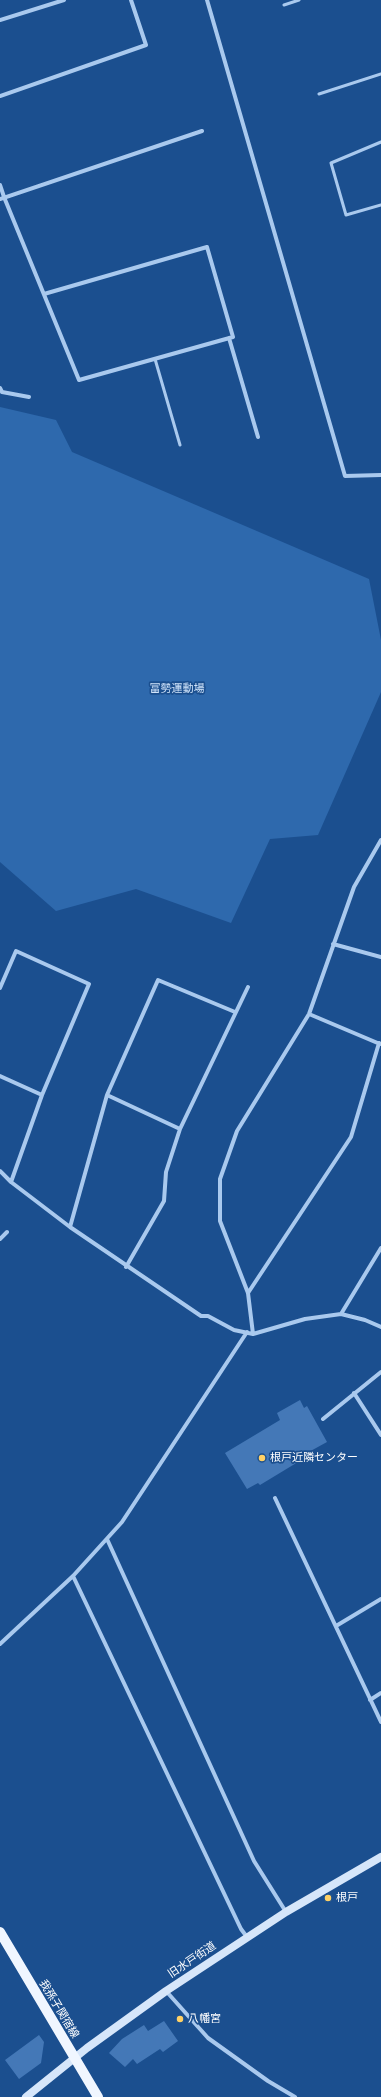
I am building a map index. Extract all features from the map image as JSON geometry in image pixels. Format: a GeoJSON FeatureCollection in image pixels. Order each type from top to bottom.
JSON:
{"type":"FeatureCollection","features":[{"type":"Feature","properties":{"kind":"main road","name":"我孫子関宿線"},"geometry":{"type":"LineString","coordinates":[[0,1932],[98,2097]]}},
{"type":"Feature","properties":{"kind":"street"},"geometry":{"type":"LineString","coordinates":[[0,20],[64,0]]}},
{"type":"Feature","properties":{"kind":"street"},"geometry":{"type":"LineString","coordinates":[[0,96],[146,45],[131,0]]}},
{"type":"Feature","properties":{"kind":"street"},"geometry":{"type":"LineString","coordinates":[[207,0],[345,476],[381,475]]}},
{"type":"Feature","properties":{"kind":"street"},"geometry":{"type":"LineString","coordinates":[[2,198],[202,131]]}},
{"type":"Feature","properties":{"kind":"street"},"geometry":{"type":"LineString","coordinates":[[0,185],[2,198],[44,294],[79,380],[233,337],[206,247],[44,294]]}},
{"type":"Feature","properties":{"kind":"street"},"geometry":{"type":"LineString","coordinates":[[229,338],[258,437]]}},
{"type":"Feature","properties":{"kind":"street"},"geometry":{"type":"LineString","coordinates":[[0,388],[2,392],[29,397]]}},
{"type":"Feature","properties":{"kind":"street"},"geometry":{"type":"LineString","coordinates":[[253,1334],[248,1293],[220,1221],[220,1179],[237,1131],[309,1014],[354,888],[381,840]]}},
{"type":"Feature","properties":{"kind":"street"},"geometry":{"type":"LineString","coordinates":[[333,944],[381,957]]}},
{"type":"Feature","properties":{"kind":"street"},"geometry":{"type":"LineString","coordinates":[[0,987],[16,951],[88,984],[42,1095],[11,1182]]}},
{"type":"Feature","properties":{"kind":"street"},"geometry":{"type":"LineString","coordinates":[[70,1227],[107,1095],[158,980],[235,1012]]}},
{"type":"Feature","properties":{"kind":"street"},"geometry":{"type":"LineString","coordinates":[[126,1267],[164,1201],[166,1172],[180,1129],[248,987]]}},
{"type":"Feature","properties":{"kind":"street"},"geometry":{"type":"LineString","coordinates":[[248,1293],[351,1137],[380,1043],[309,1014]]}},
{"type":"Feature","properties":{"kind":"street"},"geometry":{"type":"LineString","coordinates":[[0,1076],[42,1095]]}},
{"type":"Feature","properties":{"kind":"street"},"geometry":{"type":"LineString","coordinates":[[107,1095],[180,1129]]}},
{"type":"Feature","properties":{"kind":"street"},"geometry":{"type":"LineString","coordinates":[[0,1171],[11,1182],[70,1227],[126,1267],[201,1316],[208,1316],[234,1330],[253,1334],[305,1319],[341,1314],[365,1320],[381,1327]]}},
{"type":"Feature","properties":{"kind":"street"},"geometry":{"type":"LineString","coordinates":[[0,1239],[6,1232]]}},
{"type":"Feature","properties":{"kind":"street"},"geometry":{"type":"LineString","coordinates":[[341,1314],[381,1248]]}},
{"type":"Feature","properties":{"kind":"street"},"geometry":{"type":"LineString","coordinates":[[0,1644],[73,1576],[122,1522],[247,1332]]}},
{"type":"Feature","properties":{"kind":"street"},"geometry":{"type":"LineString","coordinates":[[322,1419],[381,1372]]}},
{"type":"Feature","properties":{"kind":"street"},"geometry":{"type":"LineString","coordinates":[[354,1394],[381,1435]]}},
{"type":"Feature","properties":{"kind":"street"},"geometry":{"type":"LineString","coordinates":[[275,1498],[381,1722]]}},
{"type":"Feature","properties":{"kind":"street"},"geometry":{"type":"LineString","coordinates":[[107,1539],[254,1861],[286,1912]]}},
{"type":"Feature","properties":{"kind":"street"},"geometry":{"type":"LineString","coordinates":[[73,1576],[246,1937]]}},
{"type":"Feature","properties":{"kind":"street"},"geometry":{"type":"LineString","coordinates":[[336,1626],[381,1600]]}},
{"type":"Feature","properties":{"kind":"street"},"geometry":{"type":"LineString","coordinates":[[370,1700],[381,1693]]}},
{"type":"Feature","properties":{"kind":"street","name":"旧水戸街道"},"geometry":{"type":"LineString","coordinates":[[26,2097],[75,2058],[166,1991],[286,1912],[381,1857]]}},
{"type":"Feature","properties":{"kind":"street"},"geometry":{"type":"LineString","coordinates":[[166,1991],[208,2038],[268,2081],[295,2097]]}},
{"type":"Feature","properties":{"kind":"lane"},"geometry":{"type":"LineString","coordinates":[[284,5],[299,0]]}},
{"type":"Feature","properties":{"kind":"lane"},"geometry":{"type":"LineString","coordinates":[[318,94],[381,74]]}},
{"type":"Feature","properties":{"kind":"lane"},"geometry":{"type":"LineString","coordinates":[[381,142],[331,163],[346,215],[381,205]]}},
{"type":"Feature","properties":{"kind":"lane"},"geometry":{"type":"LineString","coordinates":[[155,359],[180,445]]}},
{"type":"Feature","properties":{"kind":"green space","name":"富勢運動場"},"geometry":{"type":"Polygon","coordinates":[[[0,407],[56,420],[72,452],[369,579],[381,640],[381,692],[318,835],[270,839],[231,923],[136,889],[56,911],[0,862],[0,407]]]}},
{"type":"Feature","properties":{"kind":"building"},"geometry":{"type":"Polygon","coordinates":[[[300,1400],[304,1408],[307,1406],[327,1442],[296,1459],[298,1462],[260,1485],[258,1483],[247,1489],[225,1453],[280,1420],[277,1413],[300,1400]]]}},
{"type":"Feature","properties":{"kind":"building"},"geometry":{"type":"Polygon","coordinates":[[[164,2021],[178,2041],[163,2052],[160,2049],[137,2064],[133,2059],[125,2067],[109,2053],[122,2039],[144,2025],[148,2031],[164,2021]]]}},
{"type":"Feature","properties":{"kind":"building"},"geometry":{"type":"Polygon","coordinates":[[[39,2035],[44,2042],[41,2063],[19,2079],[5,2060],[39,2035]]]}},
{"type":"Feature","properties":{"kind":"place","name":"根戸近隣センター"},"geometry":{"type":"Point","coordinates":[262,1458]}},
{"type":"Feature","properties":{"kind":"place","name":"根戸"},"geometry":{"type":"Point","coordinates":[328,1898]}},
{"type":"Feature","properties":{"kind":"place","name":"八幡宮"},"geometry":{"type":"Point","coordinates":[180,2019]}}]}
